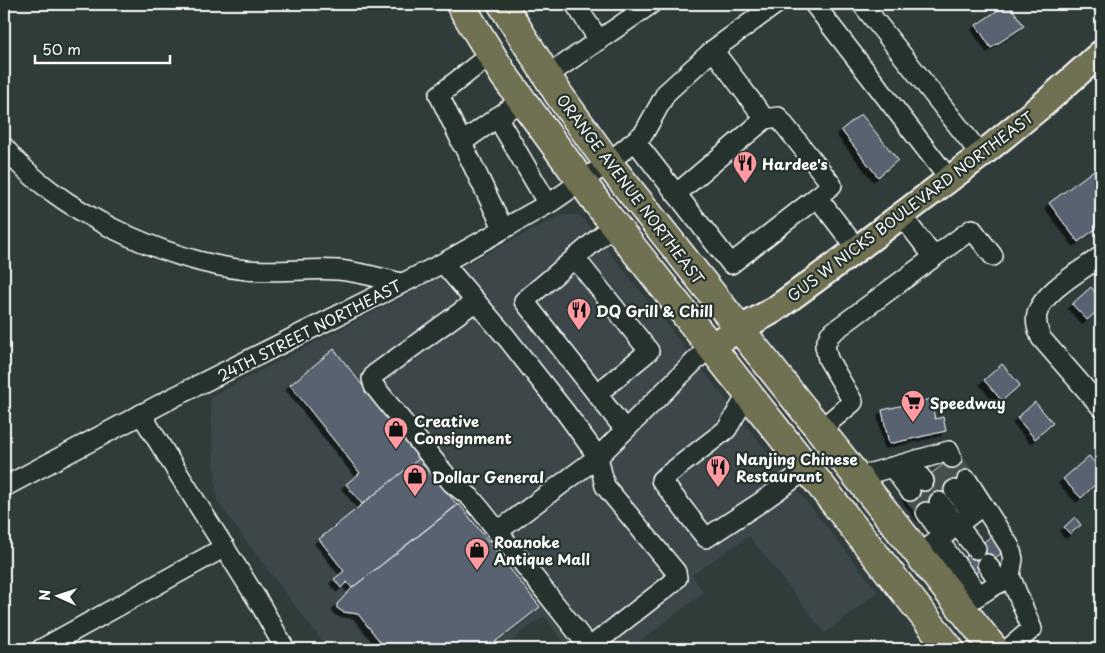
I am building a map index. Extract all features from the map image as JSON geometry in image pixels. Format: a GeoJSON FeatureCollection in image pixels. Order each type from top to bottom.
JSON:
{"type":"FeatureCollection","features":[{"type":"Feature","properties":{"kind":"highway"},"geometry":{"type":"LineString","coordinates":[[460,4],[522,100],[581,182],[747,395],[950,649]]}},
{"type":"Feature","properties":{"kind":"highway","name":"ORANGE AVENUE NORTHEAST"},"geometry":{"type":"LineString","coordinates":[[502,4],[559,95],[608,163],[857,477],[939,539],[994,649]]}},
{"type":"Feature","properties":{"kind":"main road","name":"GUS W NICKS BOULEVARD NORTHEAST"},"geometry":{"type":"LineString","coordinates":[[710,346],[774,310],[857,249],[981,155],[1046,102],[1101,53]]}},
{"type":"Feature","properties":{"kind":"street"},"geometry":{"type":"LineString","coordinates":[[575,4],[599,40]]}},
{"type":"Feature","properties":{"kind":"street"},"geometry":{"type":"LineString","coordinates":[[547,76],[650,4]]}},
{"type":"Feature","properties":{"kind":"street","name":"24TH STREET NORTHEAST"},"geometry":{"type":"LineString","coordinates":[[4,487],[141,414],[442,264],[548,204],[608,163],[644,134],[666,93],[713,50],[776,4]]}},
{"type":"Feature","properties":{"kind":"street"},"geometry":{"type":"LineString","coordinates":[[814,4],[949,179]]}},
{"type":"Feature","properties":{"kind":"street"},"geometry":{"type":"LineString","coordinates":[[862,4],[981,155]]}},
{"type":"Feature","properties":{"kind":"street"},"geometry":{"type":"LineString","coordinates":[[713,50],[765,119]]}},
{"type":"Feature","properties":{"kind":"street"},"geometry":{"type":"LineString","coordinates":[[491,54],[439,95],[503,228]]}},
{"type":"Feature","properties":{"kind":"street"},"geometry":{"type":"LineString","coordinates":[[461,143],[522,100]]}},
{"type":"Feature","properties":{"kind":"street"},"geometry":{"type":"LineString","coordinates":[[497,117],[548,204]]}},
{"type":"Feature","properties":{"kind":"street"},"geometry":{"type":"LineString","coordinates":[[635,141],[676,194],[731,264],[832,185],[778,117],[765,119],[676,194]]}},
{"type":"Feature","properties":{"kind":"street"},"geometry":{"type":"LineString","coordinates":[[4,147],[14,160],[47,189],[72,206],[133,237],[183,257],[215,266],[248,270],[339,270],[401,283]]}},
{"type":"Feature","properties":{"kind":"street"},"geometry":{"type":"LineString","coordinates":[[817,197],[857,249]]}},
{"type":"Feature","properties":{"kind":"street"},"geometry":{"type":"LineString","coordinates":[[901,215],[934,257]]}},
{"type":"Feature","properties":{"kind":"street"},"geometry":{"type":"LineString","coordinates":[[614,225],[524,301],[625,430]]}},
{"type":"Feature","properties":{"kind":"street"},"geometry":{"type":"LineString","coordinates":[[820,430],[854,402],[828,359],[825,346],[830,334],[972,229],[993,256]]}},
{"type":"Feature","properties":{"kind":"street"},"geometry":{"type":"LineString","coordinates":[[1101,256],[1054,290],[1044,301],[1037,314],[1040,338],[1101,407]]}},
{"type":"Feature","properties":{"kind":"street"},"geometry":{"type":"LineString","coordinates":[[575,258],[648,352],[597,394]]}},
{"type":"Feature","properties":{"kind":"street"},"geometry":{"type":"LineString","coordinates":[[442,264],[476,301],[598,457],[605,486],[676,572],[677,578],[594,644],[590,645],[585,642],[526,564],[497,532],[470,496],[452,483],[374,386],[372,379],[375,374],[476,301]]}},
{"type":"Feature","properties":{"kind":"street"},"geometry":{"type":"LineString","coordinates":[[497,532],[598,457],[710,346]]}},
{"type":"Feature","properties":{"kind":"street"},"geometry":{"type":"LineString","coordinates":[[747,395],[727,429],[661,480],[706,538],[807,469]]}},
{"type":"Feature","properties":{"kind":"street"},"geometry":{"type":"LineString","coordinates":[[141,414],[260,604],[285,649]]}},
{"type":"Feature","properties":{"kind":"street"},"geometry":{"type":"LineString","coordinates":[[857,477],[900,465],[940,461]]}},
{"type":"Feature","properties":{"kind":"street"},"geometry":{"type":"LineString","coordinates":[[900,465],[917,486]]}},
{"type":"Feature","properties":{"kind":"street"},"geometry":{"type":"LineString","coordinates":[[961,485],[977,509],[1010,547],[1013,559],[1005,579],[969,601]]}},
{"type":"Feature","properties":{"kind":"street"},"geometry":{"type":"LineString","coordinates":[[932,507],[939,539]]}},
{"type":"Feature","properties":{"kind":"street"},"geometry":{"type":"LineString","coordinates":[[939,539],[977,509]]}},
{"type":"Feature","properties":{"kind":"street"},"geometry":{"type":"LineString","coordinates":[[939,539],[976,549]]}},
{"type":"Feature","properties":{"kind":"street"},"geometry":{"type":"LineString","coordinates":[[41,649],[225,547]]}},
{"type":"Feature","properties":{"kind":"street"},"geometry":{"type":"LineString","coordinates":[[987,564],[1005,579],[1032,629],[1008,649]]}},
{"type":"Feature","properties":{"kind":"shaded area"},"geometry":{"type":"Polygon","coordinates":[[[561,215],[580,215],[878,592],[825,633],[749,536],[692,575],[703,593],[630,649],[569,649],[544,616],[500,649],[328,649],[217,501],[210,397],[561,215]]]}},
{"type":"Feature","properties":{"kind":"building"},"geometry":{"type":"Polygon","coordinates":[[[1009,4],[1024,26],[991,48],[976,25],[1009,4]]]}},
{"type":"Feature","properties":{"kind":"building"},"geometry":{"type":"Polygon","coordinates":[[[861,114],[898,160],[878,177],[841,130],[861,114]]]}},
{"type":"Feature","properties":{"kind":"building"},"geometry":{"type":"Polygon","coordinates":[[[1101,165],[1101,225],[1078,242],[1049,203],[1101,165]]]}},
{"type":"Feature","properties":{"kind":"building"},"geometry":{"type":"Polygon","coordinates":[[[1091,287],[1101,299],[1101,308],[1087,320],[1072,304],[1091,287]]]}},
{"type":"Feature","properties":{"kind":"building"},"geometry":{"type":"Polygon","coordinates":[[[334,349],[420,459],[362,504],[346,484],[360,473],[290,385],[334,349]]]}},
{"type":"Feature","properties":{"kind":"building"},"geometry":{"type":"Polygon","coordinates":[[[1002,364],[1020,385],[1002,401],[984,380],[1002,364]]]}},
{"type":"Feature","properties":{"kind":"building"},"geometry":{"type":"Polygon","coordinates":[[[931,399],[935,419],[943,417],[946,431],[889,444],[882,410],[931,399]]]}},
{"type":"Feature","properties":{"kind":"building"},"geometry":{"type":"Polygon","coordinates":[[[1035,402],[1053,423],[1035,439],[1017,418],[1035,402]]]}},
{"type":"Feature","properties":{"kind":"building"},"geometry":{"type":"Polygon","coordinates":[[[957,454],[973,475],[921,516],[905,494],[957,454]]]}},
{"type":"Feature","properties":{"kind":"building"},"geometry":{"type":"Polygon","coordinates":[[[1089,456],[1101,470],[1101,479],[1081,498],[1063,479],[1089,456]]]}},
{"type":"Feature","properties":{"kind":"building"},"geometry":{"type":"Polygon","coordinates":[[[420,458],[457,505],[352,588],[347,582],[341,588],[334,579],[344,571],[319,539],[420,458]]]}},
{"type":"Feature","properties":{"kind":"building"},"geometry":{"type":"Polygon","coordinates":[[[459,504],[540,607],[486,649],[386,649],[358,614],[343,612],[337,608],[337,604],[352,588],[459,504]]]}},
{"type":"Feature","properties":{"kind":"building"},"geometry":{"type":"Polygon","coordinates":[[[1075,517],[1081,525],[1070,534],[1064,527],[1075,517]]]}},
{"type":"Feature","properties":{"kind":"building"},"geometry":{"type":"Polygon","coordinates":[[[995,533],[1007,549],[972,576],[960,561],[995,533]]]}},
{"type":"Feature","properties":{"kind":"tunnel"},"geometry":{"type":"LineString","coordinates":[[952,458],[967,480]]}},
{"type":"Feature","properties":{"kind":"tunnel"},"geometry":{"type":"LineString","coordinates":[[938,469],[954,490]]}},
{"type":"Feature","properties":{"kind":"tunnel"},"geometry":{"type":"LineString","coordinates":[[924,481],[939,502]]}},
{"type":"Feature","properties":{"kind":"tunnel"},"geometry":{"type":"LineString","coordinates":[[910,491],[926,512]]}},
{"type":"Feature","properties":{"kind":"place","name":"Hardee's"},"geometry":{"type":"Point","coordinates":[745,184]}},
{"type":"Feature","properties":{"kind":"place","name":"DQ Grill & Chill"},"geometry":{"type":"Point","coordinates":[579,331]}},
{"type":"Feature","properties":{"kind":"place","name":"Speedway"},"geometry":{"type":"Point","coordinates":[913,423]}},
{"type":"Feature","properties":{"kind":"place","name":"Creative Consignment"},"geometry":{"type":"Point","coordinates":[396,450]}},
{"type":"Feature","properties":{"kind":"place","name":"Nanjing Chinese Restaurant"},"geometry":{"type":"Point","coordinates":[718,488]}},
{"type":"Feature","properties":{"kind":"place","name":"Dollar General"},"geometry":{"type":"Point","coordinates":[415,497]}},
{"type":"Feature","properties":{"kind":"place","name":"Roanoke Antique Mall"},"geometry":{"type":"Point","coordinates":[477,571]}}]}
